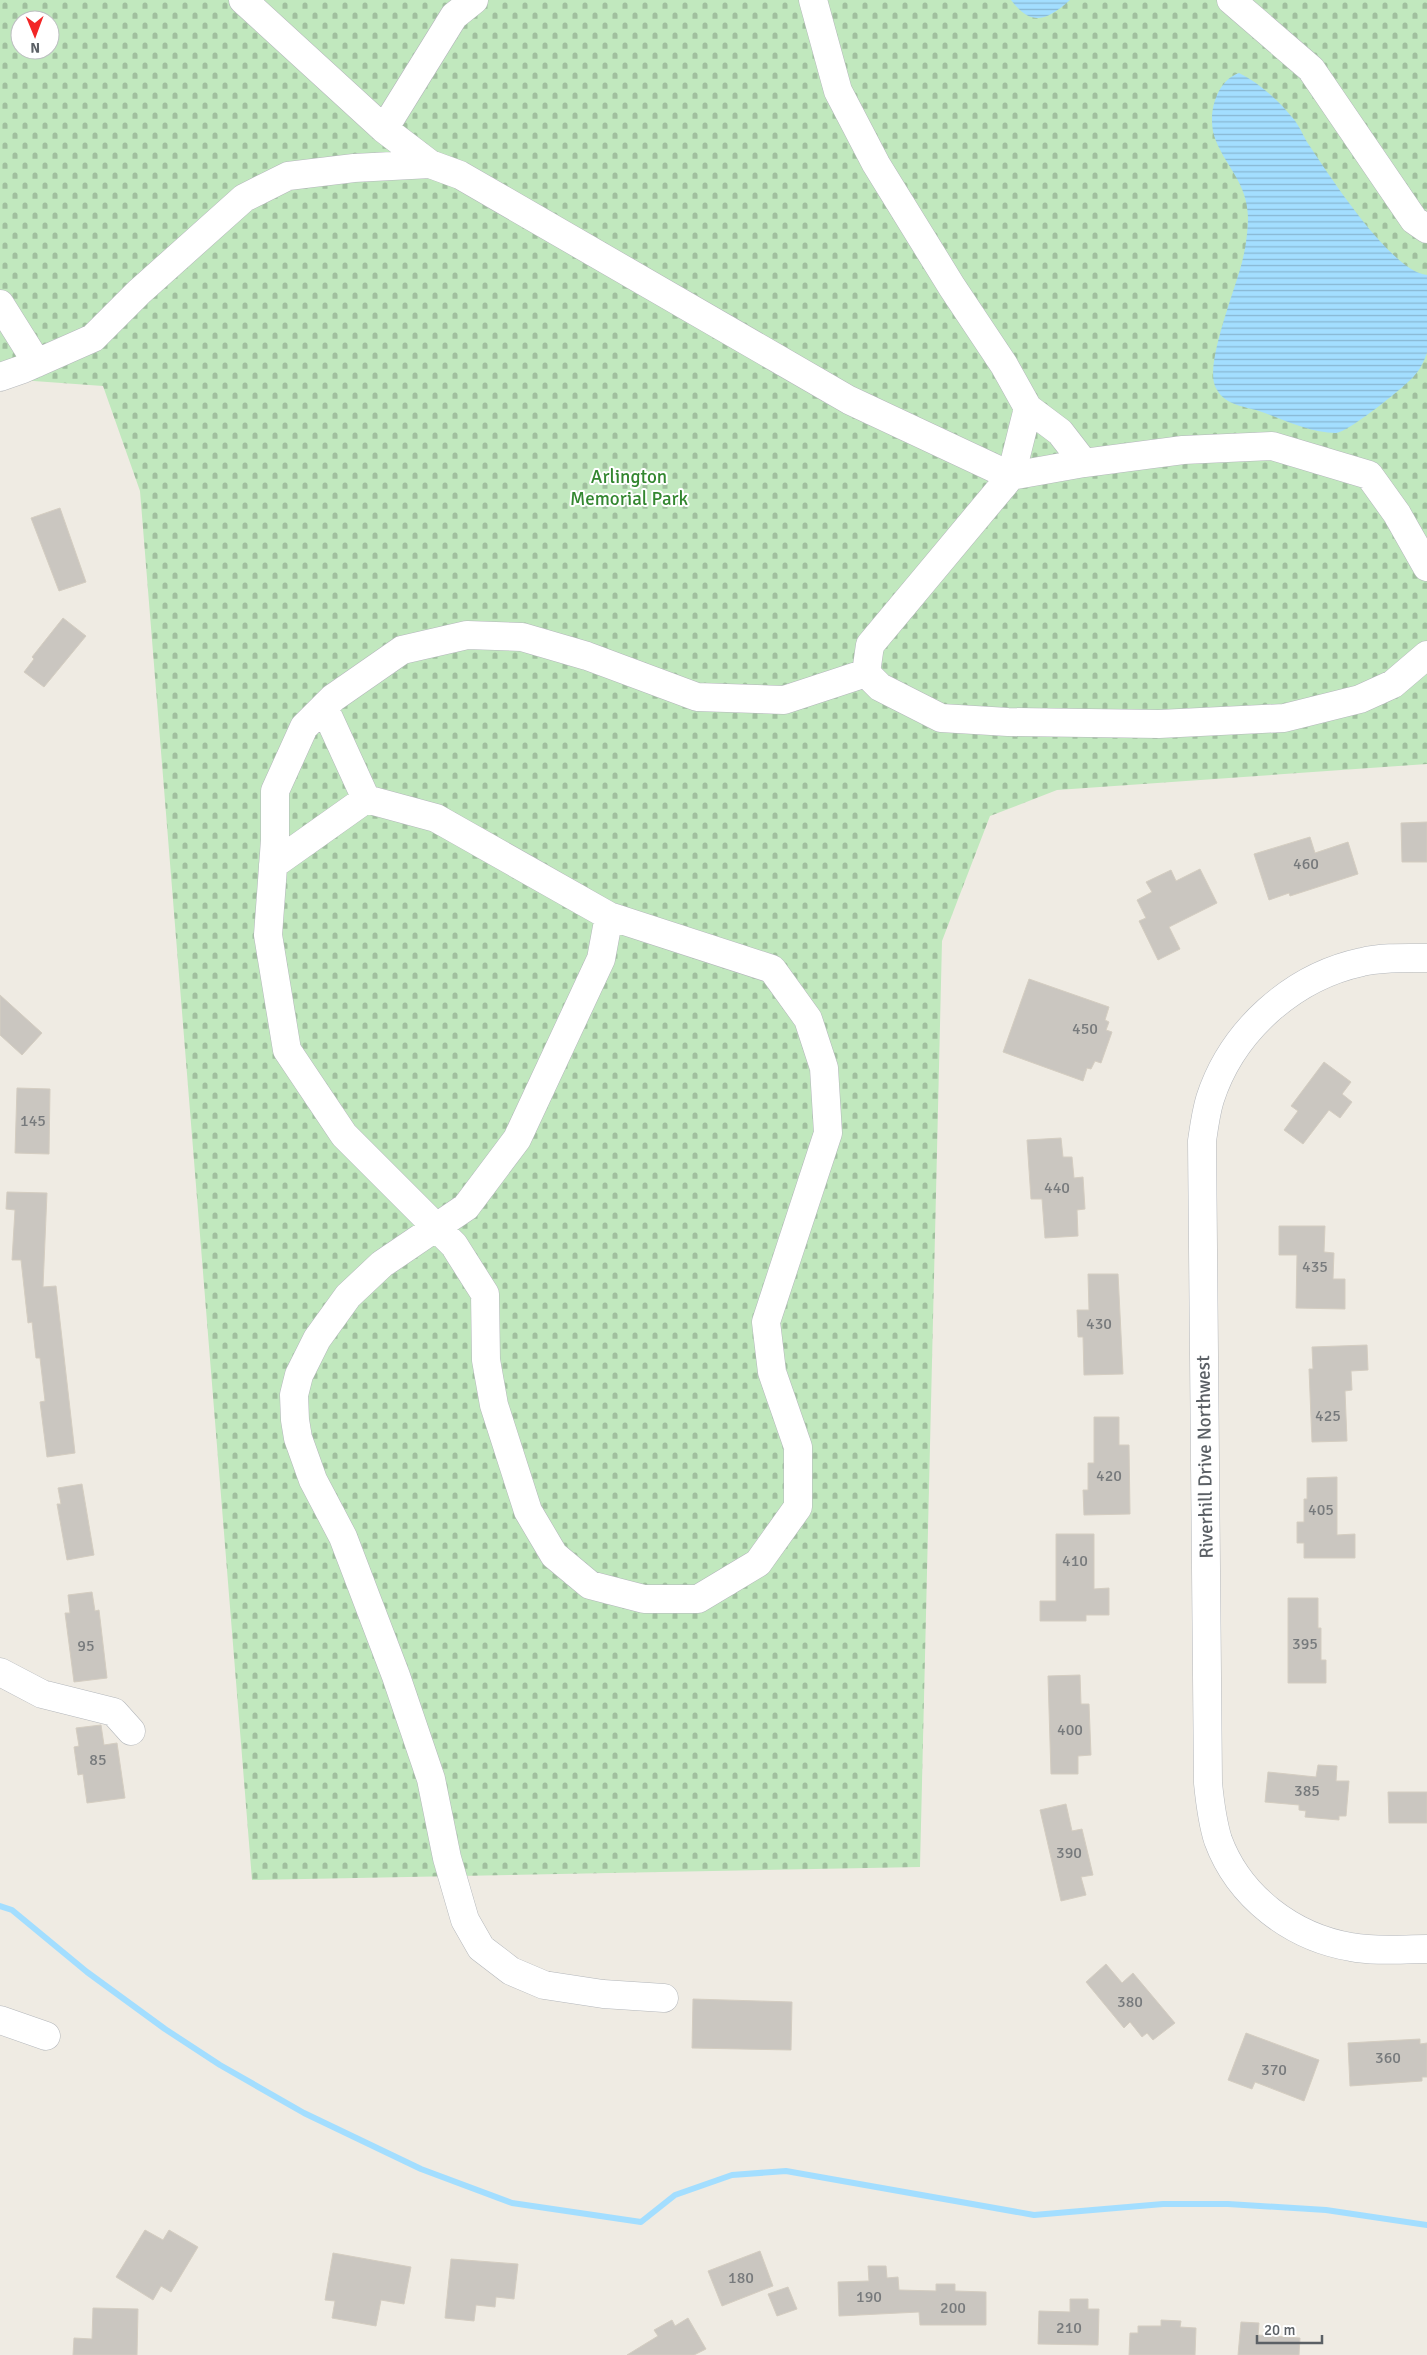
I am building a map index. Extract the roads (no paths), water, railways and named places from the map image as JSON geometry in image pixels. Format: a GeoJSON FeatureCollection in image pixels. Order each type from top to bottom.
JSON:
{"type":"FeatureCollection","features":[{"type":"Feature","properties":{"kind":"street"},"geometry":{"type":"LineString","coordinates":[[243,0],[384,129],[430,164],[460,175],[849,400],[1011,476],[1183,450],[1272,446],[1369,475],[1397,514],[1427,567]]}},
{"type":"Feature","properties":{"kind":"street"},"geometry":{"type":"LineString","coordinates":[[384,129],[454,16],[474,0]]}},
{"type":"Feature","properties":{"kind":"street"},"geometry":{"type":"LineString","coordinates":[[813,0],[838,91],[868,148],[947,279],[1004,365],[1028,408],[1060,432],[1084,464]]}},
{"type":"Feature","properties":{"kind":"street"},"geometry":{"type":"LineString","coordinates":[[1232,0],[1311,69],[1414,220],[1427,229]]}},
{"type":"Feature","properties":{"kind":"street"},"geometry":{"type":"LineString","coordinates":[[0,377],[93,338],[139,292],[244,198],[288,176],[354,168],[430,164]]}},
{"type":"Feature","properties":{"kind":"street"},"geometry":{"type":"LineString","coordinates":[[0,304],[37,363]]}},
{"type":"Feature","properties":{"kind":"street"},"geometry":{"type":"LineString","coordinates":[[866,673],[870,645],[1011,476],[1028,408]]}},
{"type":"Feature","properties":{"kind":"street"},"geometry":{"type":"LineString","coordinates":[[366,799],[436,818],[608,916],[772,969],[808,1019],[824,1068],[828,1133],[766,1322],[772,1372],[798,1447],[798,1507],[758,1563],[698,1599],[644,1599],[590,1585],[554,1555],[528,1511],[494,1406],[486,1360],[485,1294],[454,1245],[344,1135],[288,1050],[268,936],[273,865],[274,791],[304,727],[334,698],[402,650],[467,635],[522,637],[587,656],[697,697],[784,700],[866,673]]}},
{"type":"Feature","properties":{"kind":"street"},"geometry":{"type":"LineString","coordinates":[[866,673],[880,687],[941,718],[1008,722],[1159,724],[1284,718],[1360,699],[1394,684],[1427,655]]}},
{"type":"Feature","properties":{"kind":"street"},"geometry":{"type":"LineString","coordinates":[[324,707],[366,799]]}},
{"type":"Feature","properties":{"kind":"street"},"geometry":{"type":"LineString","coordinates":[[273,865],[366,799]]}},
{"type":"Feature","properties":{"kind":"street"},"geometry":{"type":"LineString","coordinates":[[608,916],[601,959],[517,1139],[466,1207],[382,1264],[348,1296],[317,1340],[299,1375],[294,1395],[298,1438],[313,1480],[343,1537],[396,1676],[431,1779],[447,1858],[465,1920],[481,1948],[511,1970],[544,1985],[603,1994],[664,1998]]}},
{"type":"Feature","properties":{"kind":"street","name":"Riverhill Drive Northwest"},"geometry":{"type":"LineString","coordinates":[[1427,958],[1394,958],[1363,962],[1336,969],[1286,994],[1252,1024],[1228,1058],[1210,1100],[1202,1141],[1208,1784],[1211,1812],[1216,1831],[1231,1866],[1248,1890],[1268,1910],[1292,1927],[1318,1939],[1352,1948],[1427,1949]]}},
{"type":"Feature","properties":{"kind":"street"},"geometry":{"type":"LineString","coordinates":[[0,1672],[42,1694],[114,1712],[131,1731]]}},
{"type":"Feature","properties":{"kind":"street"},"geometry":{"type":"LineString","coordinates":[[0,2020],[46,2036]]}},
{"type":"Feature","properties":{"kind":"water"},"geometry":{"type":"Polygon","coordinates":[[[1011,0],[1070,0],[1047,16],[1033,18],[1026,15],[1011,0]]]}},
{"type":"Feature","properties":{"kind":"water"},"geometry":{"type":"Polygon","coordinates":[[[1239,73],[1267,92],[1293,119],[1329,175],[1378,240],[1412,270],[1427,275],[1427,353],[1420,368],[1409,382],[1376,409],[1352,426],[1336,433],[1316,431],[1234,404],[1223,397],[1215,386],[1213,375],[1214,360],[1240,271],[1247,238],[1248,217],[1244,195],[1236,176],[1220,151],[1213,132],[1212,122],[1215,101],[1219,92],[1231,77],[1239,73]]]}},
{"type":"Feature","properties":{"kind":"waterway"},"geometry":{"type":"LineString","coordinates":[[0,1906],[12,1910],[87,1972],[165,2029],[220,2065],[304,2113],[421,2169],[512,2203],[641,2222],[675,2195],[732,2175],[786,2171],[1034,2215],[1163,2204],[1228,2204],[1326,2210],[1427,2225]]}},
{"type":"Feature","properties":{"kind":"park label","name":"Arlington Memorial Park"},"geometry":{"type":"Point","coordinates":[629,488]}}]}
